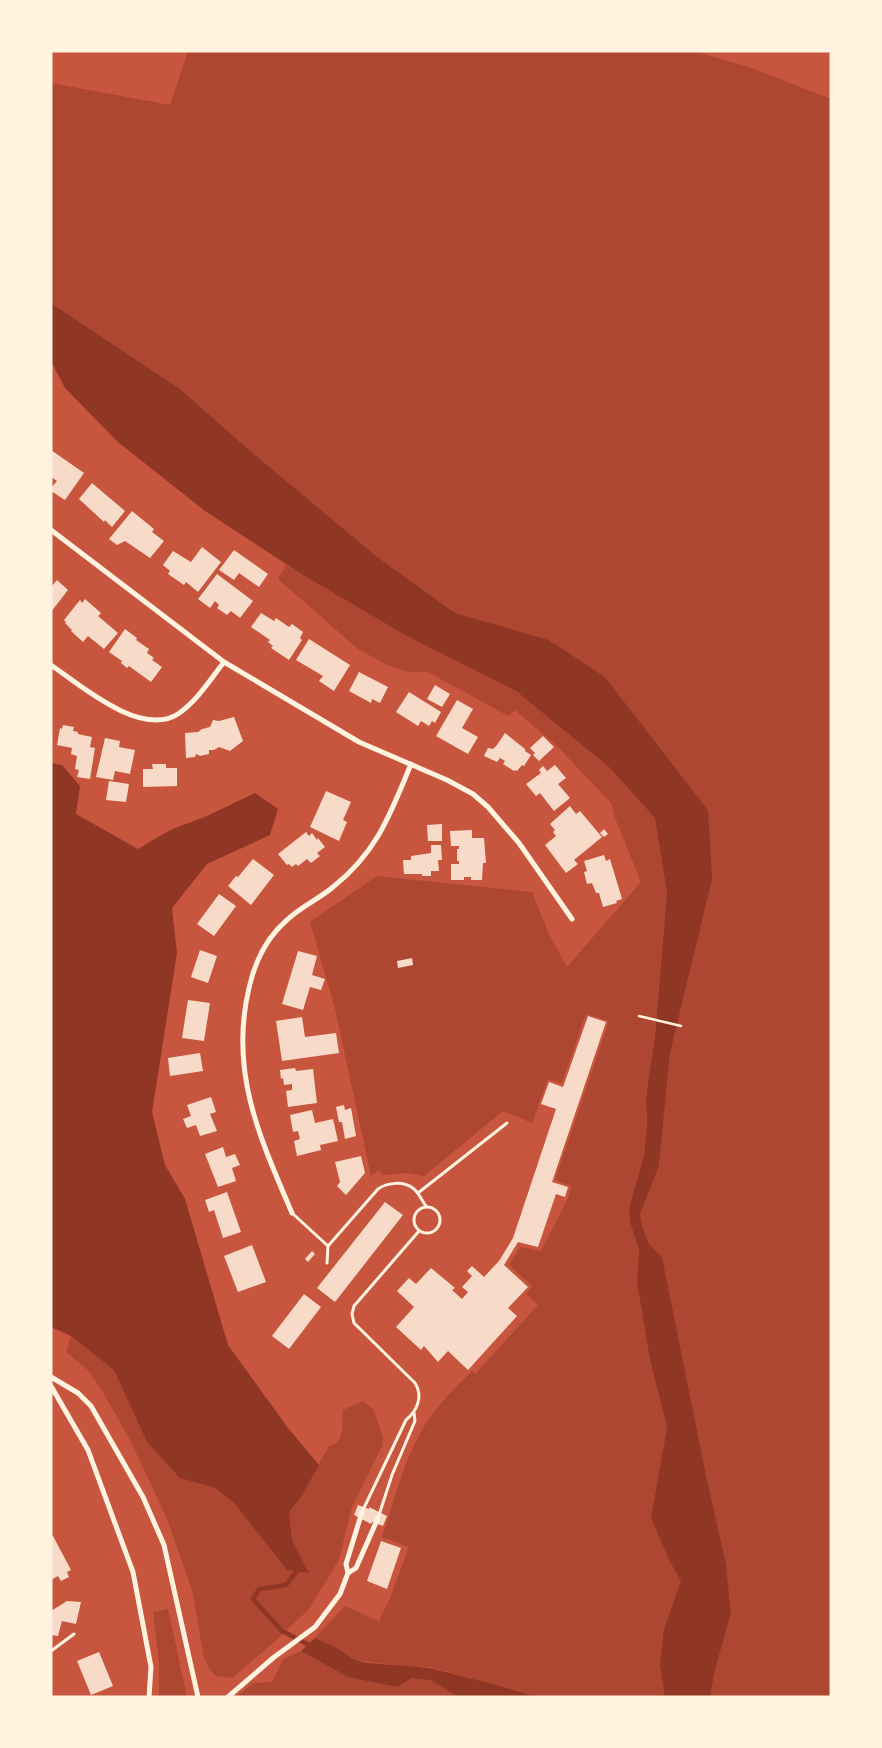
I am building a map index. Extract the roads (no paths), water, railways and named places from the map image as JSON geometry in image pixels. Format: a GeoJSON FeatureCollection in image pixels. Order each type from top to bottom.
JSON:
{"type":"FeatureCollection","features":[{"type":"Feature","properties":{"kind":"street"},"geometry":{"type":"LineString","coordinates":[[51,530],[224,662],[359,742],[462,787],[488,807],[519,842],[572,919]]}},
{"type":"Feature","properties":{"kind":"street"},"geometry":{"type":"LineString","coordinates":[[51,665],[106,704],[133,717],[156,720],[176,715],[190,704],[224,662]]}},
{"type":"Feature","properties":{"kind":"street"},"geometry":{"type":"LineString","coordinates":[[292,1213],[256,1126],[245,1084],[242,1038],[246,999],[252,972],[260,953],[287,919],[333,888],[367,854],[380,836],[391,814],[411,764]]}},
{"type":"Feature","properties":{"kind":"street"},"geometry":{"type":"LineString","coordinates":[[51,1377],[78,1393],[91,1406],[143,1497],[164,1546],[198,1697]]}},
{"type":"Feature","properties":{"kind":"street"},"geometry":{"type":"LineString","coordinates":[[51,1386],[88,1450],[132,1572],[151,1667],[149,1697]]}},
{"type":"Feature","properties":{"kind":"street"},"geometry":{"type":"LineString","coordinates":[[228,1697],[273,1658],[315,1627],[340,1594],[348,1573],[346,1564],[362,1512]]}},
{"type":"Feature","properties":{"kind":"street"},"geometry":{"type":"LineString","coordinates":[[348,1573],[356,1568],[378,1518]]}},
{"type":"Feature","properties":{"kind":"lane"},"geometry":{"type":"LineString","coordinates":[[418,1193],[507,1123]]}},
{"type":"Feature","properties":{"kind":"lane"},"geometry":{"type":"LineString","coordinates":[[327,1263],[328,1246],[383,1186],[399,1184],[413,1188],[426,1206]]}},
{"type":"Feature","properties":{"kind":"lane"},"geometry":{"type":"LineString","coordinates":[[426,1206],[435,1209],[440,1223],[438,1228],[429,1233],[419,1231],[415,1227],[414,1216],[420,1208],[426,1206]]}},
{"type":"Feature","properties":{"kind":"lane"},"geometry":{"type":"LineString","coordinates":[[292,1213],[328,1246]]}},
{"type":"Feature","properties":{"kind":"lane"},"geometry":{"type":"LineString","coordinates":[[378,1518],[392,1475],[415,1421],[414,1413],[419,1398],[419,1390],[415,1383],[354,1323],[352,1314],[354,1306],[419,1231]]}},
{"type":"Feature","properties":{"kind":"lane"},"geometry":{"type":"LineString","coordinates":[[362,1512],[406,1420],[414,1413]]}},
{"type":"Feature","properties":{"kind":"lane"},"geometry":{"type":"LineString","coordinates":[[51,1651],[74,1634]]}},
{"type":"Feature","properties":{"kind":"waterway"},"geometry":{"type":"LineString","coordinates":[[297,1571],[286,1585],[259,1589],[253,1599],[282,1631],[311,1646]]}}]}
